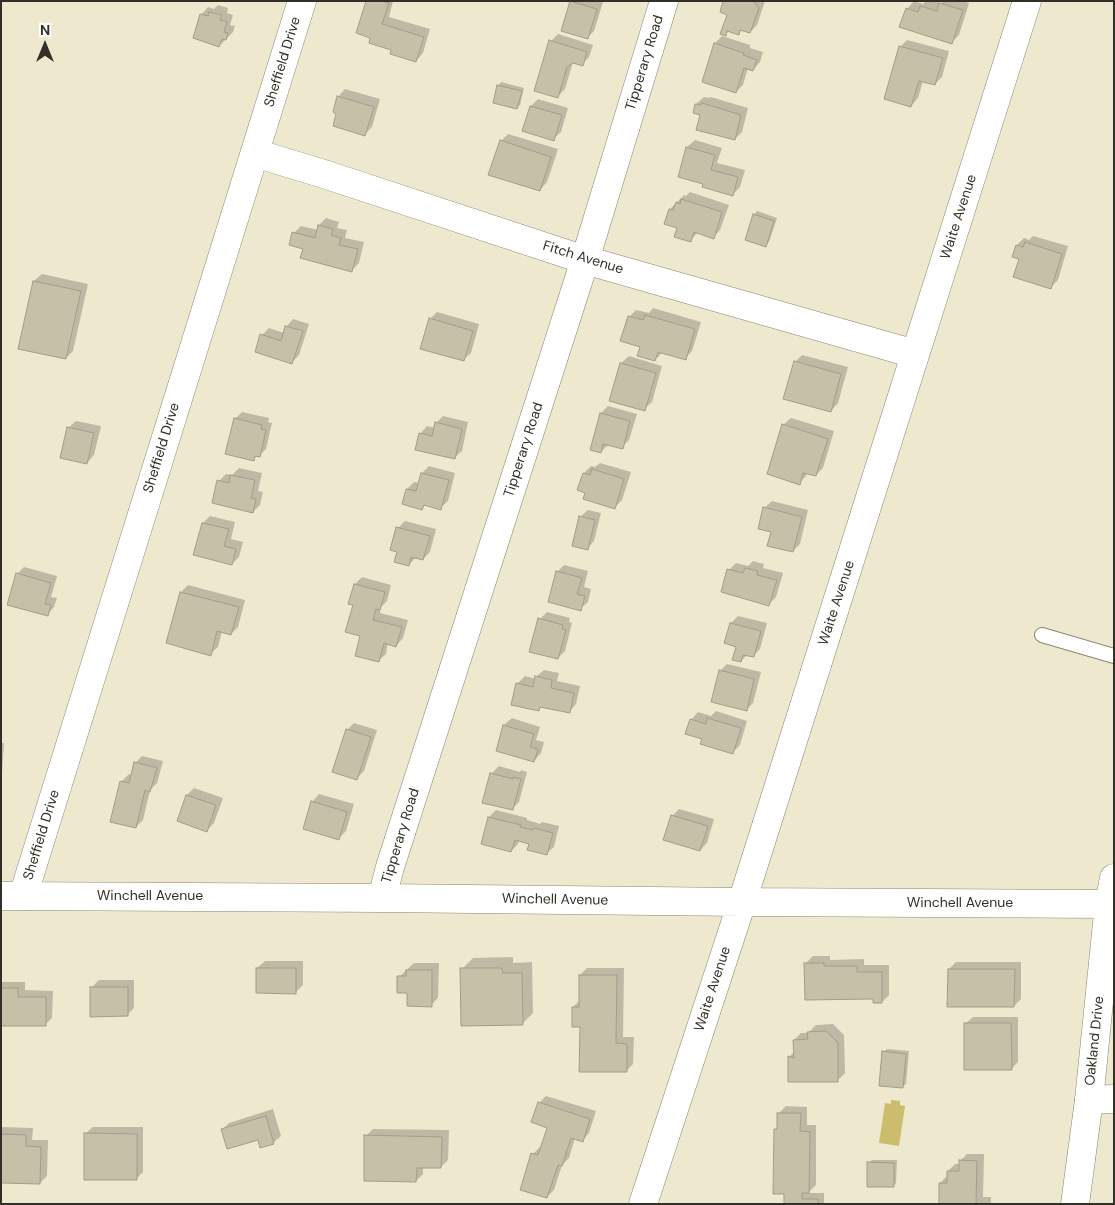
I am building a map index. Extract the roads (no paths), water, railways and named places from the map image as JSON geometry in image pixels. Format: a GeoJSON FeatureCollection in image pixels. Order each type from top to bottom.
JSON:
{"type":"FeatureCollection","features":[{"type":"Feature","properties":{"kind":"street","name":"Sheffield Drive"},"geometry":{"type":"LineString","coordinates":[[12,896],[255,153],[302,1]]}},
{"type":"Feature","properties":{"kind":"street","name":"Tipperary Road"},"geometry":{"type":"LineString","coordinates":[[382,898],[390,867],[585,260],[664,1]]}},
{"type":"Feature","properties":{"kind":"street","name":"Waite Avenue"},"geometry":{"type":"LineString","coordinates":[[643,1204],[742,902],[1027,1]]}},
{"type":"Feature","properties":{"kind":"street","name":"Fitch Avenue"},"geometry":{"type":"LineString","coordinates":[[255,153],[585,260],[915,354]]}},
{"type":"Feature","properties":{"kind":"street","name":"Oakland Drive"},"geometry":{"type":"LineString","coordinates":[[1075,1204],[1101,1099],[1108,904],[1114,878]]}},
{"type":"Feature","properties":{"kind":"street","name":"Winchell Avenue"},"geometry":{"type":"LineString","coordinates":[[12,896],[1108,904]]}},
{"type":"Feature","properties":{"kind":"lane"},"geometry":{"type":"LineString","coordinates":[[1042,635],[1114,656]]}}]}
